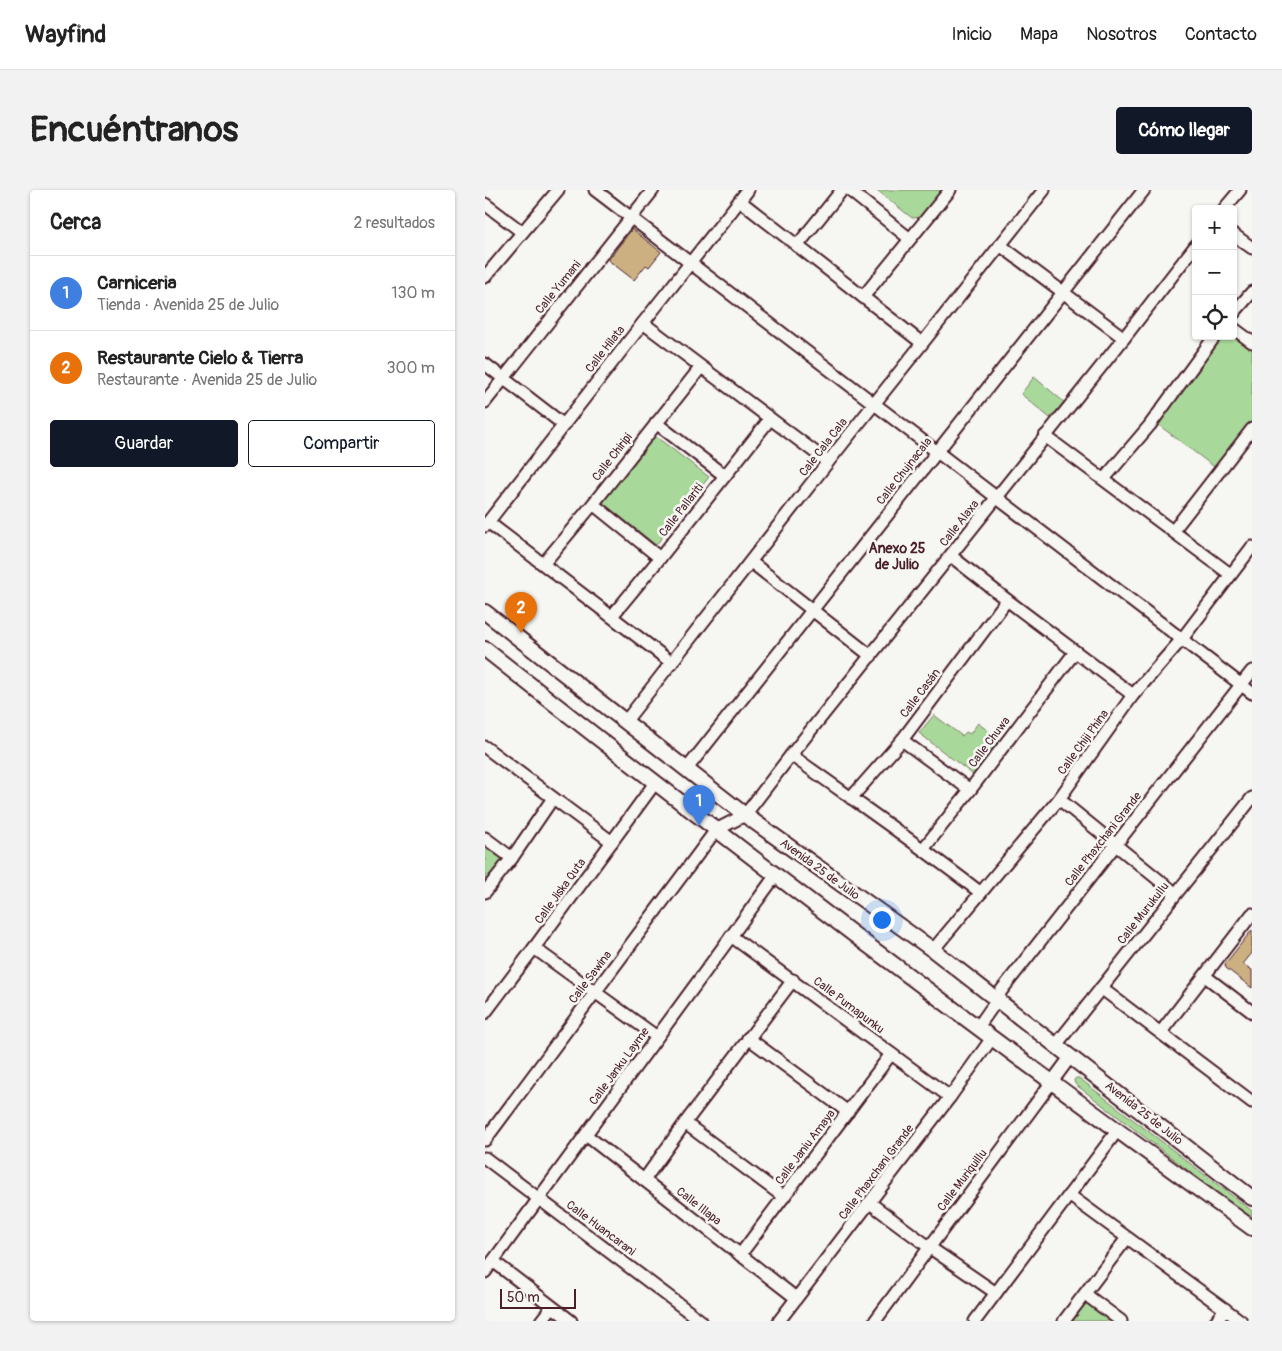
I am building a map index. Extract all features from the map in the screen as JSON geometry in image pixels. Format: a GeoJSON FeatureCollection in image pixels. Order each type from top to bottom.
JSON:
{"type":"FeatureCollection","features":[{"type":"Feature","properties":{"kind":"main road","name":"Avenida 25 de Julio"},"geometry":{"type":"LineString","coordinates":[[485,612],[686,770],[745,815],[933,950],[1252,1198]]}},
{"type":"Feature","properties":{"kind":"main road"},"geometry":{"type":"LineString","coordinates":[[485,649],[655,783],[776,875],[992,1038],[1252,1228]]}},
{"type":"Feature","properties":{"kind":"street"},"geometry":{"type":"LineString","coordinates":[[485,277],[557,190]]}},
{"type":"Feature","properties":{"kind":"street"},"geometry":{"type":"LineString","coordinates":[[595,190],[1252,693]]}},
{"type":"Feature","properties":{"kind":"street","name":"Calle Yumani"},"geometry":{"type":"LineString","coordinates":[[485,402],[653,190]]}},
{"type":"Feature","properties":{"kind":"street","name":"Calle Hilata"},"geometry":{"type":"LineString","coordinates":[[487,524],[748,190]]}},
{"type":"Feature","properties":{"kind":"street"},"geometry":{"type":"LineString","coordinates":[[797,246],[842,190]]}},
{"type":"Feature","properties":{"kind":"street"},"geometry":{"type":"LineString","coordinates":[[849,190],[910,239]]}},
{"type":"Feature","properties":{"kind":"street"},"geometry":{"type":"LineString","coordinates":[[863,297],[950,190]]}},
{"type":"Feature","properties":{"kind":"street","name":"Cale Cala Cala"},"geometry":{"type":"LineString","coordinates":[[625,722],[1044,190]]}},
{"type":"Feature","properties":{"kind":"street","name":"Calle Chujnacala"},"geometry":{"type":"LineString","coordinates":[[686,770],[1144,190]]}},
{"type":"Feature","properties":{"kind":"street"},"geometry":{"type":"LineString","coordinates":[[1227,205],[1239,190]]}},
{"type":"Feature","properties":{"kind":"street"},"geometry":{"type":"LineString","coordinates":[[740,201],[922,344]]}},
{"type":"Feature","properties":{"kind":"street"},"geometry":{"type":"LineString","coordinates":[[485,204],[522,232]]}},
{"type":"Feature","properties":{"kind":"street"},"geometry":{"type":"LineString","coordinates":[[1237,237],[1252,248]]}},
{"type":"Feature","properties":{"kind":"street"},"geometry":{"type":"LineString","coordinates":[[1001,245],[1124,338]]}},
{"type":"Feature","properties":{"kind":"street","name":"Calle Alaxa"},"geometry":{"type":"LineString","coordinates":[[717,830],[745,815],[1192,250]]}},
{"type":"Feature","properties":{"kind":"street"},"geometry":{"type":"LineString","coordinates":[[1237,309],[1252,292]]}},
{"type":"Feature","properties":{"kind":"street"},"geometry":{"type":"LineString","coordinates":[[643,323],[828,462]]}},
{"type":"Feature","properties":{"kind":"street"},"geometry":{"type":"LineString","coordinates":[[1237,331],[1252,342]]}},
{"type":"Feature","properties":{"kind":"street"},"geometry":{"type":"LineString","coordinates":[[1104,480],[1150,425],[1212,340]]}},
{"type":"Feature","properties":{"kind":"street"},"geometry":{"type":"LineString","coordinates":[[485,364],[564,425]]}},
{"type":"Feature","properties":{"kind":"street","name":"Calle Chiripi"},"geometry":{"type":"LineString","coordinates":[[544,563],[701,367]]}},
{"type":"Feature","properties":{"kind":"street","name":"Calle Pallariti"},"geometry":{"type":"LineString","coordinates":[[612,616],[771,419]]}},
{"type":"Feature","properties":{"kind":"street"},"geometry":{"type":"LineString","coordinates":[[656,423],[725,476]]}},
{"type":"Feature","properties":{"kind":"street"},"geometry":{"type":"LineString","coordinates":[[1173,531],[1252,429]]}},
{"type":"Feature","properties":{"kind":"street"},"geometry":{"type":"LineString","coordinates":[[1045,436],[1231,574]]}},
{"type":"Feature","properties":{"kind":"street"},"geometry":{"type":"LineString","coordinates":[[593,504],[660,558]]}},
{"type":"Feature","properties":{"kind":"street"},"geometry":{"type":"LineString","coordinates":[[487,524],[544,563],[672,663]]}},
{"type":"Feature","properties":{"kind":"street","name":"Calle Chiji Phina"},"geometry":{"type":"LineString","coordinates":[[933,950],[1059,799],[1133,695],[1182,639],[1252,548]]}},
{"type":"Feature","properties":{"kind":"street"},"geometry":{"type":"LineString","coordinates":[[951,556],[1133,695]]}},
{"type":"Feature","properties":{"kind":"street"},"geometry":{"type":"LineString","coordinates":[[751,562],[871,656]]}},
{"type":"Feature","properties":{"kind":"street","name":"Calle Casán"},"geometry":{"type":"LineString","coordinates":[[851,798],[902,740],[1007,600]]}},
{"type":"Feature","properties":{"kind":"street","name":"Calle Chuwa"},"geometry":{"type":"LineString","coordinates":[[924,848],[1075,652]]}},
{"type":"Feature","properties":{"kind":"street","name":"Calle Phaxchani Grande"},"geometry":{"type":"LineString","coordinates":[[978,1027],[1001,991],[1252,671]]}},
{"type":"Feature","properties":{"kind":"street"},"geometry":{"type":"LineString","coordinates":[[902,740],[970,790]]}},
{"type":"Feature","properties":{"kind":"street"},"geometry":{"type":"LineString","coordinates":[[485,747],[612,842]]}},
{"type":"Feature","properties":{"kind":"street"},"geometry":{"type":"LineString","coordinates":[[791,755],[879,819],[924,848],[981,893]]}},
{"type":"Feature","properties":{"kind":"street","name":"Calle Jiska Quta"},"geometry":{"type":"LineString","coordinates":[[485,1013],[535,948],[655,783]]}},
{"type":"Feature","properties":{"kind":"street"},"geometry":{"type":"LineString","coordinates":[[485,892],[512,858],[553,798]]}},
{"type":"Feature","properties":{"kind":"street","name":"Calle Murukullu"},"geometry":{"type":"LineString","coordinates":[[1056,1045],[1252,798]]}},
{"type":"Feature","properties":{"kind":"street"},"geometry":{"type":"LineString","coordinates":[[1059,799],[1117,844],[1175,894]]}},
{"type":"Feature","properties":{"kind":"street","name":"Calle Sawina"},"geometry":{"type":"LineString","coordinates":[[485,1140],[717,830]]}},
{"type":"Feature","properties":{"kind":"street"},"geometry":{"type":"LineString","coordinates":[[485,838],[512,858]]}},
{"type":"Feature","properties":{"kind":"street","name":"Calle Janku Layme"},"geometry":{"type":"LineString","coordinates":[[485,1272],[776,875]]}},
{"type":"Feature","properties":{"kind":"street"},"geometry":{"type":"LineString","coordinates":[[1161,1032],[1252,914]]}},
{"type":"Feature","properties":{"kind":"street","name":"Calle Pumapunku"},"geometry":{"type":"LineString","coordinates":[[731,936],[950,1097]]}},
{"type":"Feature","properties":{"kind":"street"},"geometry":{"type":"LineString","coordinates":[[535,948],[657,1037]]}},
{"type":"Feature","properties":{"kind":"street"},"geometry":{"type":"LineString","coordinates":[[1205,976],[1252,1012]]}},
{"type":"Feature","properties":{"kind":"street"},"geometry":{"type":"LineString","coordinates":[[644,1180],[793,980]]}},
{"type":"Feature","properties":{"kind":"street"},"geometry":{"type":"LineString","coordinates":[[1101,988],[1252,1102]]}},
{"type":"Feature","properties":{"kind":"street"},"geometry":{"type":"LineString","coordinates":[[749,1038],[848,1112]]}},
{"type":"Feature","properties":{"kind":"street","name":"Calle Phaxchani Grande"},"geometry":{"type":"LineString","coordinates":[[779,1321],[950,1097],[992,1038]]}},
{"type":"Feature","properties":{"kind":"street","name":"Calle Janiu Amaya"},"geometry":{"type":"LineString","coordinates":[[740,1255],[891,1054]]}},
{"type":"Feature","properties":{"kind":"street","name":"Calle Muriquillu"},"geometry":{"type":"LineString","coordinates":[[875,1321],[1071,1056]]}},
{"type":"Feature","properties":{"kind":"street"},"geometry":{"type":"LineString","coordinates":[[685,1123],[784,1197]]}},
{"type":"Feature","properties":{"kind":"street"},"geometry":{"type":"LineString","coordinates":[[975,1321],[1117,1130]]}},
{"type":"Feature","properties":{"kind":"street","name":"Calle Illapa"},"geometry":{"type":"LineString","coordinates":[[585,1135],[796,1298]]}},
{"type":"Feature","properties":{"kind":"street","name":"Calle Huancarani"},"geometry":{"type":"LineString","coordinates":[[485,1158],[701,1321]]}},
{"type":"Feature","properties":{"kind":"street"},"geometry":{"type":"LineString","coordinates":[[1069,1195],[1241,1321]]}},
{"type":"Feature","properties":{"kind":"street"},"geometry":{"type":"LineString","coordinates":[[870,1203],[929,1248],[996,1293]]}},
{"type":"Feature","properties":{"kind":"street"},"geometry":{"type":"LineString","coordinates":[[1064,1321],[1127,1238]]}},
{"type":"Feature","properties":{"kind":"street"},"geometry":{"type":"LineString","coordinates":[[493,1261],[571,1321]]}},
{"type":"Feature","properties":{"kind":"street"},"geometry":{"type":"LineString","coordinates":[[1085,1294],[1121,1321]]}},
{"type":"Feature","properties":{"kind":"street"},"geometry":{"type":"LineString","coordinates":[[541,1321],[552,1307]]}},
{"type":"Feature","properties":{"kind":"street"},"geometry":{"type":"LineString","coordinates":[[1216,1321],[1225,1309]]}},
{"type":"Feature","properties":{"kind":"green space"},"geometry":{"type":"Polygon","coordinates":[[[877,190],[944,190],[922,217],[912,218],[877,190]]]}},
{"type":"Feature","properties":{"kind":"green space"},"geometry":{"type":"Polygon","coordinates":[[[1237,336],[1252,347],[1252,424],[1217,469],[1156,423],[1219,340],[1237,340],[1237,336]]]}},
{"type":"Feature","properties":{"kind":"green space"},"geometry":{"type":"Polygon","coordinates":[[[1034,377],[1064,402],[1050,418],[1021,394],[1034,377]]]}},
{"type":"Feature","properties":{"kind":"green space"},"geometry":{"type":"Polygon","coordinates":[[[655,436],[709,477],[656,545],[602,502],[655,436]]]}},
{"type":"Feature","properties":{"kind":"green space"},"geometry":{"type":"Polygon","coordinates":[[[934,715],[962,736],[966,732],[970,734],[978,723],[1003,743],[976,777],[919,733],[934,715]]]}},
{"type":"Feature","properties":{"kind":"green space"},"geometry":{"type":"Polygon","coordinates":[[[485,844],[500,855],[502,860],[485,885],[485,844]]]}},
{"type":"Feature","properties":{"kind":"green space"},"geometry":{"type":"Polygon","coordinates":[[[1079,1078],[1252,1211],[1252,1219],[1075,1084],[1074,1080],[1079,1078]]]}},
{"type":"Feature","properties":{"kind":"green space"},"geometry":{"type":"Polygon","coordinates":[[[1087,1301],[1114,1321],[1071,1321],[1087,1301]]]}},
{"type":"Feature","properties":{"kind":"building"},"geometry":{"type":"Polygon","coordinates":[[[632,229],[661,252],[649,267],[646,265],[634,280],[608,260],[632,229]]]}},
{"type":"Feature","properties":{"kind":"building"},"geometry":{"type":"Polygon","coordinates":[[[1252,930],[1252,953],[1243,964],[1252,970],[1252,988],[1226,968],[1225,964],[1252,930]]]}},
{"type":"Feature","properties":{"kind":"place","name":"Restaurante Cielo & Tierra"},"geometry":{"type":"Point","coordinates":[521,633]}},
{"type":"Feature","properties":{"kind":"place","name":"Carniceria"},"geometry":{"type":"Point","coordinates":[699,826]}},
{"type":"Feature","properties":{"kind":"district","name":"Anexo 25 de Julio"},"geometry":{"type":"Point","coordinates":[897,556]}}]}
